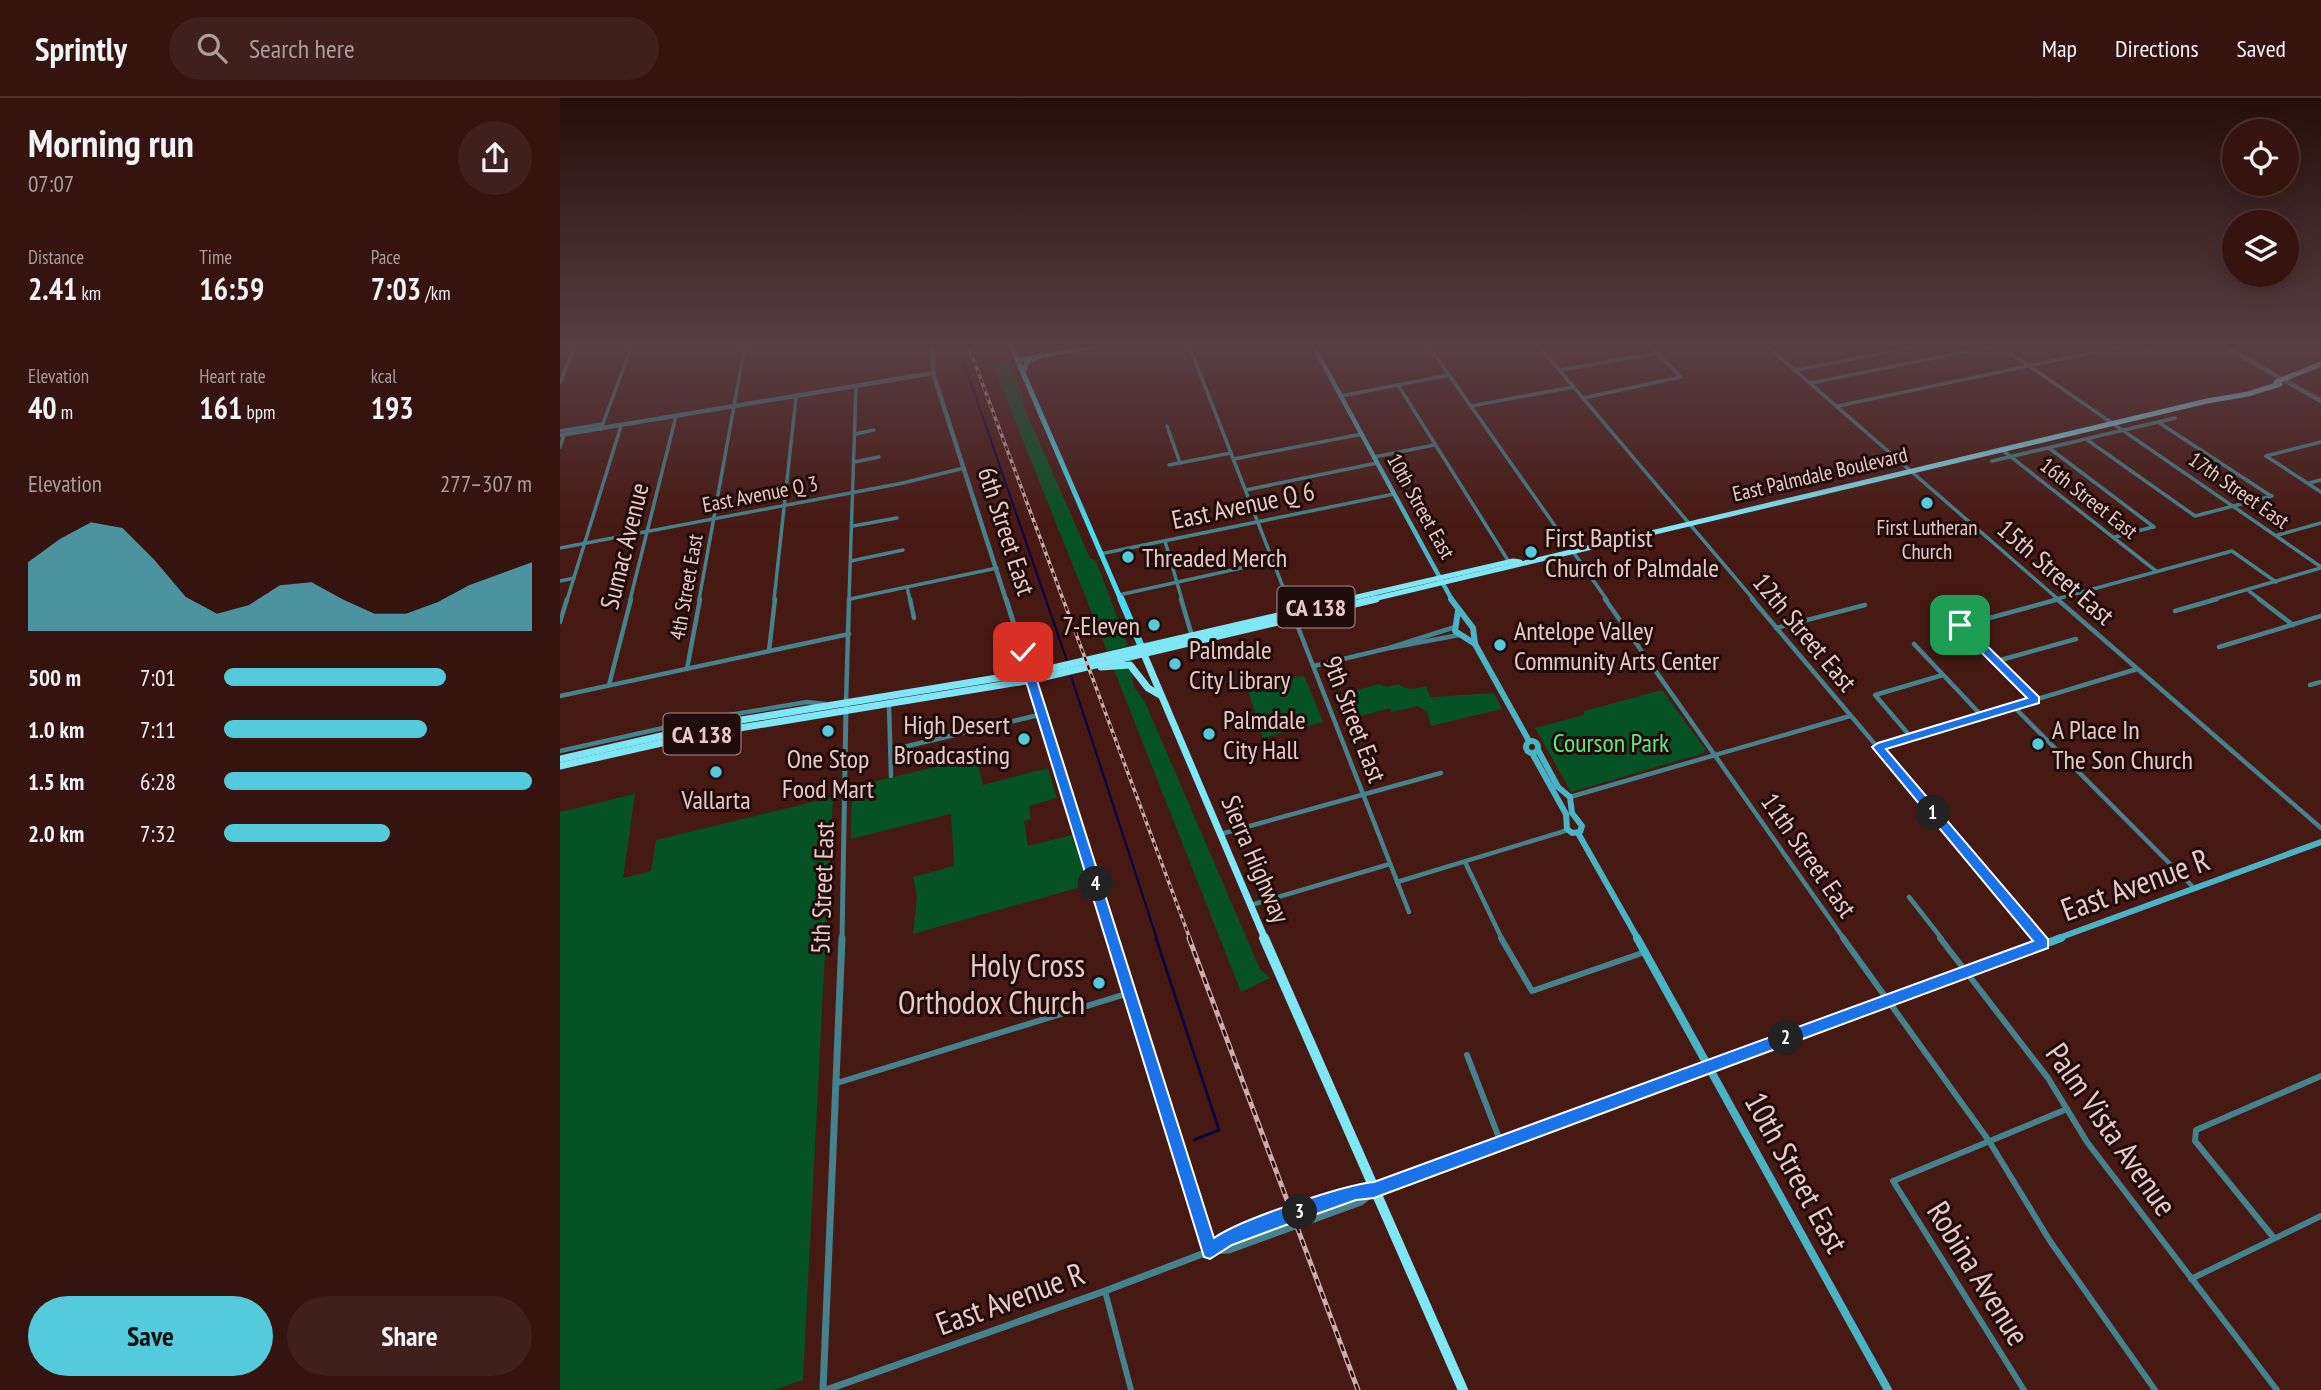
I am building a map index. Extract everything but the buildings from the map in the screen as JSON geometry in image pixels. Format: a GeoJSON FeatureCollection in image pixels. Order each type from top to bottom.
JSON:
{"type":"FeatureCollection","features":[{"type":"Feature","properties":{"kind":"highway","name":"East Palmdale Boulevard"},"geometry":{"type":"LineString","coordinates":[[1442,581],[1509,562],[1521,562],[2191,405]]}},
{"type":"Feature","properties":{"kind":"highway","name":"East Palmdale Boulevard"},"geometry":{"type":"LineString","coordinates":[[560,760],[705,726],[826,708],[889,704],[1031,677],[1518,565],[1521,562]]}},
{"type":"Feature","properties":{"kind":"highway","name":"East Palmdale Boulevard"},"geometry":{"type":"LineString","coordinates":[[560,766],[688,737],[1093,666],[1192,636],[1294,615]]}},
{"type":"Feature","properties":{"kind":"highway","name":"Sierra Highway"},"geometry":{"type":"LineString","coordinates":[[1143,651],[1250,906],[1463,1390]]}},
{"type":"Feature","properties":{"kind":"highway"},"geometry":{"type":"LineString","coordinates":[[1093,666],[1130,665],[1148,688],[1160,695]]}},
{"type":"Feature","properties":{"kind":"main road","name":"Sierra Highway"},"geometry":{"type":"LineString","coordinates":[[1037,405],[1143,651]]}},
{"type":"Feature","properties":{"kind":"main road","name":"10th Street East"},"geometry":{"type":"LineString","coordinates":[[1346,405],[1472,632]]}},
{"type":"Feature","properties":{"kind":"main road","name":"10th Street East"},"geometry":{"type":"LineString","coordinates":[[1456,625],[1458,610]]}},
{"type":"Feature","properties":{"kind":"main road"},"geometry":{"type":"LineString","coordinates":[[1469,624],[1456,625],[1462,635],[1475,644]]}},
{"type":"Feature","properties":{"kind":"main road"},"geometry":{"type":"LineString","coordinates":[[1462,635],[1472,632],[1475,644],[1529,741],[1536,743],[1535,752],[1582,829],[1577,833],[1568,827],[1564,800]]}},
{"type":"Feature","properties":{"kind":"main road"},"geometry":{"type":"LineString","coordinates":[[1568,827],[1577,821]]}},
{"type":"Feature","properties":{"kind":"main road","name":"10th Street East"},"geometry":{"type":"LineString","coordinates":[[1577,833],[1646,951],[1888,1390]]}},
{"type":"Feature","properties":{"kind":"main road","name":"East Avenue R"},"geometry":{"type":"LineString","coordinates":[[1374,1190],[2321,842]]}},
{"type":"Feature","properties":{"kind":"street"},"geometry":{"type":"LineString","coordinates":[[601,426],[609,405]]}},
{"type":"Feature","properties":{"kind":"street"},"geometry":{"type":"LineString","coordinates":[[560,447],[561,436],[601,426],[621,426],[744,405]]}},
{"type":"Feature","properties":{"kind":"street"},"geometry":{"type":"LineString","coordinates":[[769,651],[795,405]]}},
{"type":"Feature","properties":{"kind":"street","name":"5th Street East"},"geometry":{"type":"LineString","coordinates":[[824,1390],[845,847],[846,708],[856,405]]}},
{"type":"Feature","properties":{"kind":"street","name":"6th Street East"},"geometry":{"type":"LineString","coordinates":[[944,405],[1210,1251]]}},
{"type":"Feature","properties":{"kind":"street","name":"9th Street East"},"geometry":{"type":"LineString","coordinates":[[1212,405],[1409,912]]}},
{"type":"Feature","properties":{"kind":"street"},"geometry":{"type":"LineString","coordinates":[[1410,405],[1509,562]]}},
{"type":"Feature","properties":{"kind":"street","name":"12th Street East"},"geometry":{"type":"LineString","coordinates":[[1589,405],[2043,944]]}},
{"type":"Feature","properties":{"kind":"street","name":"17th Street East"},"geometry":{"type":"LineString","coordinates":[[2086,405],[2321,567]]}},
{"type":"Feature","properties":{"kind":"street","name":"11th Street East"},"geometry":{"type":"LineString","coordinates":[[1471,406],[1989,1141],[2050,1241],[2155,1390]]}},
{"type":"Feature","properties":{"kind":"street","name":"15th Street East"},"geometry":{"type":"LineString","coordinates":[[1838,406],[2321,828]]}},
{"type":"Feature","properties":{"kind":"street","name":"4th Street East"},"geometry":{"type":"LineString","coordinates":[[687,669],[733,407]]}},
{"type":"Feature","properties":{"kind":"street","name":"Sumac Avenue"},"geometry":{"type":"LineString","coordinates":[[609,685],[677,416]]}},
{"type":"Feature","properties":{"kind":"street"},"geometry":{"type":"LineString","coordinates":[[1992,460],[2175,418]]}},
{"type":"Feature","properties":{"kind":"street"},"geometry":{"type":"LineString","coordinates":[[2086,439],[2194,516],[2272,496],[2158,422]]}},
{"type":"Feature","properties":{"kind":"street"},"geometry":{"type":"LineString","coordinates":[[560,622],[621,426]]}},
{"type":"Feature","properties":{"kind":"street"},"geometry":{"type":"LineString","coordinates":[[1167,426],[1180,463]]}},
{"type":"Feature","properties":{"kind":"street"},"geometry":{"type":"LineString","coordinates":[[855,434],[874,430]]}},
{"type":"Feature","properties":{"kind":"street"},"geometry":{"type":"LineString","coordinates":[[1234,459],[1362,434]]}},
{"type":"Feature","properties":{"kind":"street"},"geometry":{"type":"LineString","coordinates":[[2321,442],[2266,456],[2321,492]]}},
{"type":"Feature","properties":{"kind":"street"},"geometry":{"type":"LineString","coordinates":[[1374,457],[1434,445]]}},
{"type":"Feature","properties":{"kind":"street"},"geometry":{"type":"LineString","coordinates":[[2048,447],[2154,527],[2114,537]]}},
{"type":"Feature","properties":{"kind":"street","name":"16th Street East"},"geometry":{"type":"LineString","coordinates":[[2001,449],[2157,571]]}},
{"type":"Feature","properties":{"kind":"street"},"geometry":{"type":"LineString","coordinates":[[1169,465],[1231,453]]}},
{"type":"Feature","properties":{"kind":"street"},"geometry":{"type":"LineString","coordinates":[[854,462],[879,457]]}},
{"type":"Feature","properties":{"kind":"street"},"geometry":{"type":"LineString","coordinates":[[1246,490],[1377,463]]}},
{"type":"Feature","properties":{"kind":"street","name":"East Avenue Q 3"},"geometry":{"type":"LineString","coordinates":[[560,548],[853,493],[964,468]]}},
{"type":"Feature","properties":{"kind":"street"},"geometry":{"type":"LineString","coordinates":[[2308,483],[2321,480]]}},
{"type":"Feature","properties":{"kind":"street","name":"East Avenue Q 6"},"geometry":{"type":"LineString","coordinates":[[1100,554],[1394,494]]}},
{"type":"Feature","properties":{"kind":"street"},"geometry":{"type":"LineString","coordinates":[[853,526],[897,517]]}},
{"type":"Feature","properties":{"kind":"street"},"geometry":{"type":"LineString","coordinates":[[2277,536],[2321,523]]}},
{"type":"Feature","properties":{"kind":"street"},"geometry":{"type":"LineString","coordinates":[[1165,541],[1192,636]]}},
{"type":"Feature","properties":{"kind":"street"},"geometry":{"type":"LineString","coordinates":[[851,561],[903,550]]}},
{"type":"Feature","properties":{"kind":"street"},"geometry":{"type":"LineString","coordinates":[[1938,632],[2232,551],[2276,582]]}},
{"type":"Feature","properties":{"kind":"street"},"geometry":{"type":"LineString","coordinates":[[1118,595],[1273,561]]}},
{"type":"Feature","properties":{"kind":"street"},"geometry":{"type":"LineString","coordinates":[[2175,611],[2321,567]]}},
{"type":"Feature","properties":{"kind":"street"},"geometry":{"type":"LineString","coordinates":[[850,599],[997,568]]}},
{"type":"Feature","properties":{"kind":"street"},"geometry":{"type":"LineString","coordinates":[[560,581],[573,578]]}},
{"type":"Feature","properties":{"kind":"street"},"geometry":{"type":"LineString","coordinates":[[907,587],[914,618]]}},
{"type":"Feature","properties":{"kind":"street"},"geometry":{"type":"LineString","coordinates":[[2248,591],[2293,625]]}},
{"type":"Feature","properties":{"kind":"street"},"geometry":{"type":"LineString","coordinates":[[1776,628],[1864,605]]}},
{"type":"Feature","properties":{"kind":"street"},"geometry":{"type":"LineString","coordinates":[[2220,647],[2321,616]]}},
{"type":"Feature","properties":{"kind":"street"},"geometry":{"type":"LineString","coordinates":[[1389,648],[1456,625]]}},
{"type":"Feature","properties":{"kind":"street"},"geometry":{"type":"LineString","coordinates":[[1960,625],[2036,700]]}},
{"type":"Feature","properties":{"kind":"street"},"geometry":{"type":"LineString","coordinates":[[560,696],[849,634]]}},
{"type":"Feature","properties":{"kind":"street"},"geometry":{"type":"LineString","coordinates":[[1314,666],[1389,648],[1462,635]]}},
{"type":"Feature","properties":{"kind":"street"},"geometry":{"type":"LineString","coordinates":[[1997,661],[2076,639]]}},
{"type":"Feature","properties":{"kind":"street"},"geometry":{"type":"LineString","coordinates":[[1914,644],[1982,716]]}},
{"type":"Feature","properties":{"kind":"street"},"geometry":{"type":"LineString","coordinates":[[1878,747],[2137,669]]}},
{"type":"Feature","properties":{"kind":"street"},"geometry":{"type":"LineString","coordinates":[[1911,737],[1875,695],[1943,674]]}},
{"type":"Feature","properties":{"kind":"street"},"geometry":{"type":"LineString","coordinates":[[2310,685],[2321,681]]}},
{"type":"Feature","properties":{"kind":"street"},"geometry":{"type":"LineString","coordinates":[[560,751],[699,720],[796,704],[818,702],[825,704],[826,708]]}},
{"type":"Feature","properties":{"kind":"street"},"geometry":{"type":"LineString","coordinates":[[889,704],[891,776]]}},
{"type":"Feature","properties":{"kind":"street"},"geometry":{"type":"LineString","coordinates":[[2013,706],[2194,888]]}},
{"type":"Feature","properties":{"kind":"street"},"geometry":{"type":"LineString","coordinates":[[891,750],[1043,714]]}},
{"type":"Feature","properties":{"kind":"street"},"geometry":{"type":"LineString","coordinates":[[1564,800],[1850,716]]}},
{"type":"Feature","properties":{"kind":"street"},"geometry":{"type":"LineString","coordinates":[[1220,834],[1441,773]]}},
{"type":"Feature","properties":{"kind":"street"},"geometry":{"type":"LineString","coordinates":[[1398,882],[1568,827]]}},
{"type":"Feature","properties":{"kind":"street"},"geometry":{"type":"LineString","coordinates":[[1465,862],[1491,921],[1532,991],[1646,951]]}},
{"type":"Feature","properties":{"kind":"street"},"geometry":{"type":"LineString","coordinates":[[1250,906],[1390,864]]}},
{"type":"Feature","properties":{"kind":"street","name":"Palm Vista Avenue"},"geometry":{"type":"LineString","coordinates":[[1909,897],[2048,1079],[2087,1142],[2277,1390]]}},
{"type":"Feature","properties":{"kind":"street"},"geometry":{"type":"LineString","coordinates":[[836,1083],[1130,992]]}},
{"type":"Feature","properties":{"kind":"street"},"geometry":{"type":"LineString","coordinates":[[1466,1055],[1502,1144]]}},
{"type":"Feature","properties":{"kind":"street"},"geometry":{"type":"LineString","coordinates":[[2274,1238],[2195,1141],[2196,1130],[2321,1076]]}},
{"type":"Feature","properties":{"kind":"street"},"geometry":{"type":"LineString","coordinates":[[1989,1141],[2067,1109]]}},
{"type":"Feature","properties":{"kind":"street","name":"Robina Avenue"},"geometry":{"type":"LineString","coordinates":[[1989,1141],[1893,1181],[2024,1390]]}},
{"type":"Feature","properties":{"kind":"street","name":"East Avenue R"},"geometry":{"type":"LineString","coordinates":[[824,1390],[1210,1251],[1229,1250],[1361,1202],[1374,1190]]}},
{"type":"Feature","properties":{"kind":"street"},"geometry":{"type":"LineString","coordinates":[[2191,1279],[2321,1216]]}},
{"type":"Feature","properties":{"kind":"street"},"geometry":{"type":"LineString","coordinates":[[1105,1291],[1131,1390]]}},
{"type":"Feature","properties":{"kind":"green space"},"geometry":{"type":"Polygon","coordinates":[[[1009,405],[1024,405],[1090,558],[1096,561],[1128,646],[1107,651],[1009,405]]]}},
{"type":"Feature","properties":{"kind":"green space"},"geometry":{"type":"Polygon","coordinates":[[[1122,668],[1131,671],[1134,687],[1145,702],[1260,969],[1270,978],[1241,992],[1114,670],[1122,668]]]}},
{"type":"Feature","properties":{"kind":"green space"},"geometry":{"type":"Polygon","coordinates":[[[1305,677],[1323,722],[1263,738],[1248,690],[1305,677]]]}},
{"type":"Feature","properties":{"kind":"green space"},"geometry":{"type":"Polygon","coordinates":[[[1380,684],[1386,687],[1398,684],[1411,689],[1426,686],[1430,697],[1494,693],[1502,709],[1431,726],[1427,712],[1418,706],[1392,712],[1390,708],[1344,721],[1334,696],[1380,684]]]}},
{"type":"Feature","properties":{"kind":"green space","name":"Courson Park"},"geometry":{"type":"Polygon","coordinates":[[[1662,690],[1705,749],[1704,753],[1571,792],[1535,728],[1584,715],[1584,711],[1662,690]]]}},
{"type":"Feature","properties":{"kind":"green space"},"geometry":{"type":"Polygon","coordinates":[[[976,757],[983,785],[1048,768],[1057,798],[1029,806],[1031,819],[1024,821],[1028,846],[1072,835],[1088,885],[913,934],[917,897],[913,877],[954,866],[951,814],[851,839],[852,787],[976,757]]]}},
{"type":"Feature","properties":{"kind":"green space"},"geometry":{"type":"Polygon","coordinates":[[[635,794],[623,878],[651,871],[656,840],[833,797],[803,1380],[774,1390],[560,1390],[560,812],[635,794]]]}},
{"type":"Feature","properties":{"kind":"waterway"},"geometry":{"type":"LineString","coordinates":[[979,405],[1067,661]]}},
{"type":"Feature","properties":{"kind":"waterway"},"geometry":{"type":"LineString","coordinates":[[1071,676],[1157,939]]}},
{"type":"Feature","properties":{"kind":"waterway"},"geometry":{"type":"LineString","coordinates":[[1156,938],[1219,1130],[1194,1140]]}},
{"type":"Feature","properties":{"kind":"railway"},"geometry":{"type":"LineString","coordinates":[[991,405],[1190,939]]}},
{"type":"Feature","properties":{"kind":"railway"},"geometry":{"type":"LineString","coordinates":[[1189,938],[1358,1390]]}},
{"type":"Feature","properties":{"kind":"place","name":"First Lutheran Church"},"geometry":{"type":"Point","coordinates":[1927,503]}},
{"type":"Feature","properties":{"kind":"place","name":"First Baptist Church of Palmdale"},"geometry":{"type":"Point","coordinates":[1531,552]}},
{"type":"Feature","properties":{"kind":"place","name":"Threaded Merch"},"geometry":{"type":"Point","coordinates":[1128,557]}},
{"type":"Feature","properties":{"kind":"place","name":"7-Eleven"},"geometry":{"type":"Point","coordinates":[1154,625]}},
{"type":"Feature","properties":{"kind":"place","name":"Antelope Valley Community Arts Center"},"geometry":{"type":"Point","coordinates":[1500,645]}},
{"type":"Feature","properties":{"kind":"place","name":"Palmdale City Library"},"geometry":{"type":"Point","coordinates":[1175,664]}},
{"type":"Feature","properties":{"kind":"place","name":"One Stop Food Mart"},"geometry":{"type":"Point","coordinates":[828,731]}},
{"type":"Feature","properties":{"kind":"place","name":"Palmdale City Hall"},"geometry":{"type":"Point","coordinates":[1209,734]}},
{"type":"Feature","properties":{"kind":"place","name":"High Desert Broadcasting"},"geometry":{"type":"Point","coordinates":[1024,739]}},
{"type":"Feature","properties":{"kind":"place","name":"A Place In The Son Church"},"geometry":{"type":"Point","coordinates":[2038,744]}},
{"type":"Feature","properties":{"kind":"place","name":"Vallarta"},"geometry":{"type":"Point","coordinates":[716,772]}},
{"type":"Feature","properties":{"kind":"place","name":"Holy Cross Orthodox Church"},"geometry":{"type":"Point","coordinates":[1099,983]}},
{"type":"Feature","properties":{"kind":"route"},"geometry":{"type":"LineString","coordinates":[[1023,652],[1210,1251],[1227,1238],[1356,1192],[1374,1190],[2043,944],[1878,747],[2036,700],[1960,625]]}}]}
